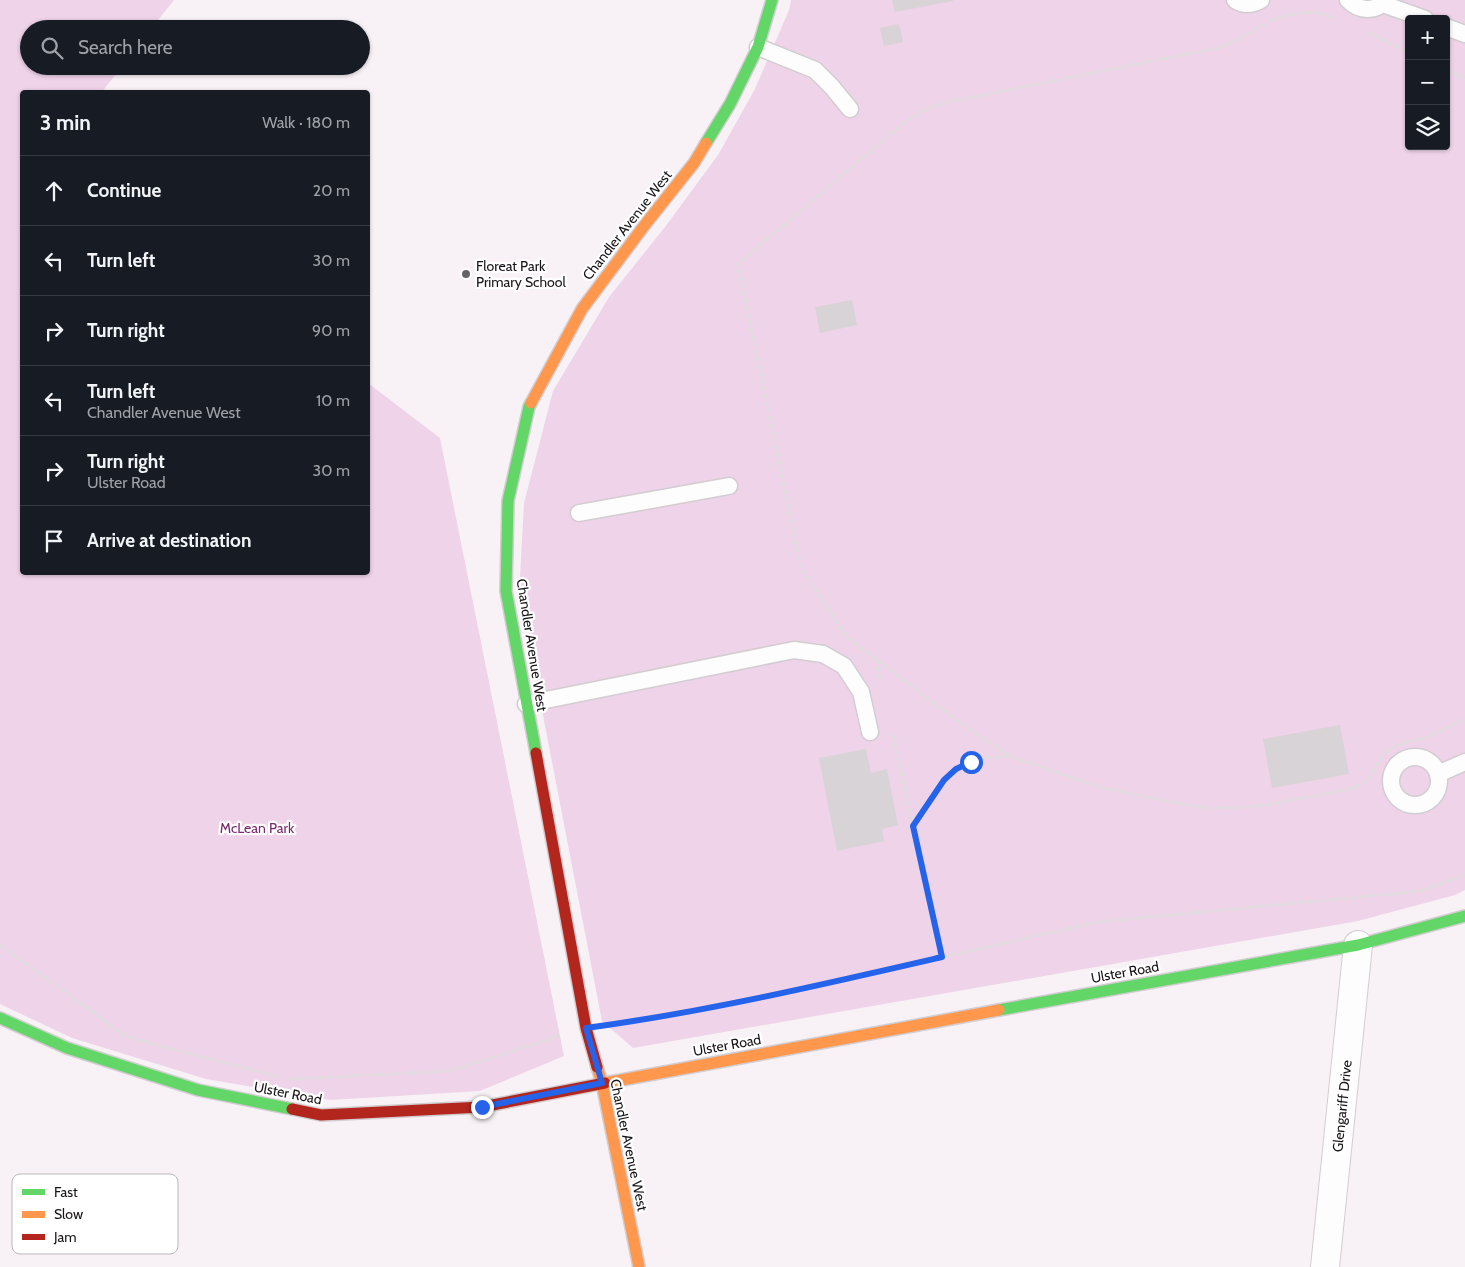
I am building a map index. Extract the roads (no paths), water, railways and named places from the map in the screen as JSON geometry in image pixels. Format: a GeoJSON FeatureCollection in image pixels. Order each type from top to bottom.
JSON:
{"type":"FeatureCollection","features":[{"type":"Feature","properties":{"kind":"street","name":"Chandler Avenue West"},"geometry":{"type":"LineString","coordinates":[[639,1267],[602,1083],[586,1028],[506,591],[508,501],[529,407],[582,309],[694,163],[730,104],[758,47],[772,0]]}},
{"type":"Feature","properties":{"kind":"street","name":"Ulster Road"},"geometry":{"type":"LineString","coordinates":[[0,1018],[67,1048],[198,1090],[321,1116],[482,1107],[602,1083],[1358,945],[1465,916]]}},
{"type":"Feature","properties":{"kind":"street","name":"Glengariff Drive"},"geometry":{"type":"LineString","coordinates":[[1325,1267],[1358,945]]}},
{"type":"Feature","properties":{"kind":"lane"},"geometry":{"type":"LineString","coordinates":[[1235,0],[1245,4],[1254,4],[1261,0]]}},
{"type":"Feature","properties":{"kind":"lane"},"geometry":{"type":"LineString","coordinates":[[1348,0],[1356,7],[1366,10],[1375,8],[1384,2],[1415,15]]}},
{"type":"Feature","properties":{"kind":"lane"},"geometry":{"type":"LineString","coordinates":[[1450,28],[1465,34]]}},
{"type":"Feature","properties":{"kind":"lane"},"geometry":{"type":"LineString","coordinates":[[758,47],[814,70],[832,86],[850,109]]}},
{"type":"Feature","properties":{"kind":"lane"},"geometry":{"type":"LineString","coordinates":[[579,513],[729,486]]}},
{"type":"Feature","properties":{"kind":"lane"},"geometry":{"type":"LineString","coordinates":[[526,704],[794,650],[823,654],[844,666],[861,692],[870,732]]}},
{"type":"Feature","properties":{"kind":"lane"},"geometry":{"type":"LineString","coordinates":[[1438,774],[1465,762]]}},
{"type":"Feature","properties":{"kind":"place","name":"Floreat Park Primary School"},"geometry":{"type":"Point","coordinates":[466,274]}},
{"type":"Feature","properties":{"kind":"park label","name":"McLean Park"},"geometry":{"type":"Point","coordinates":[257,828]}}]}
